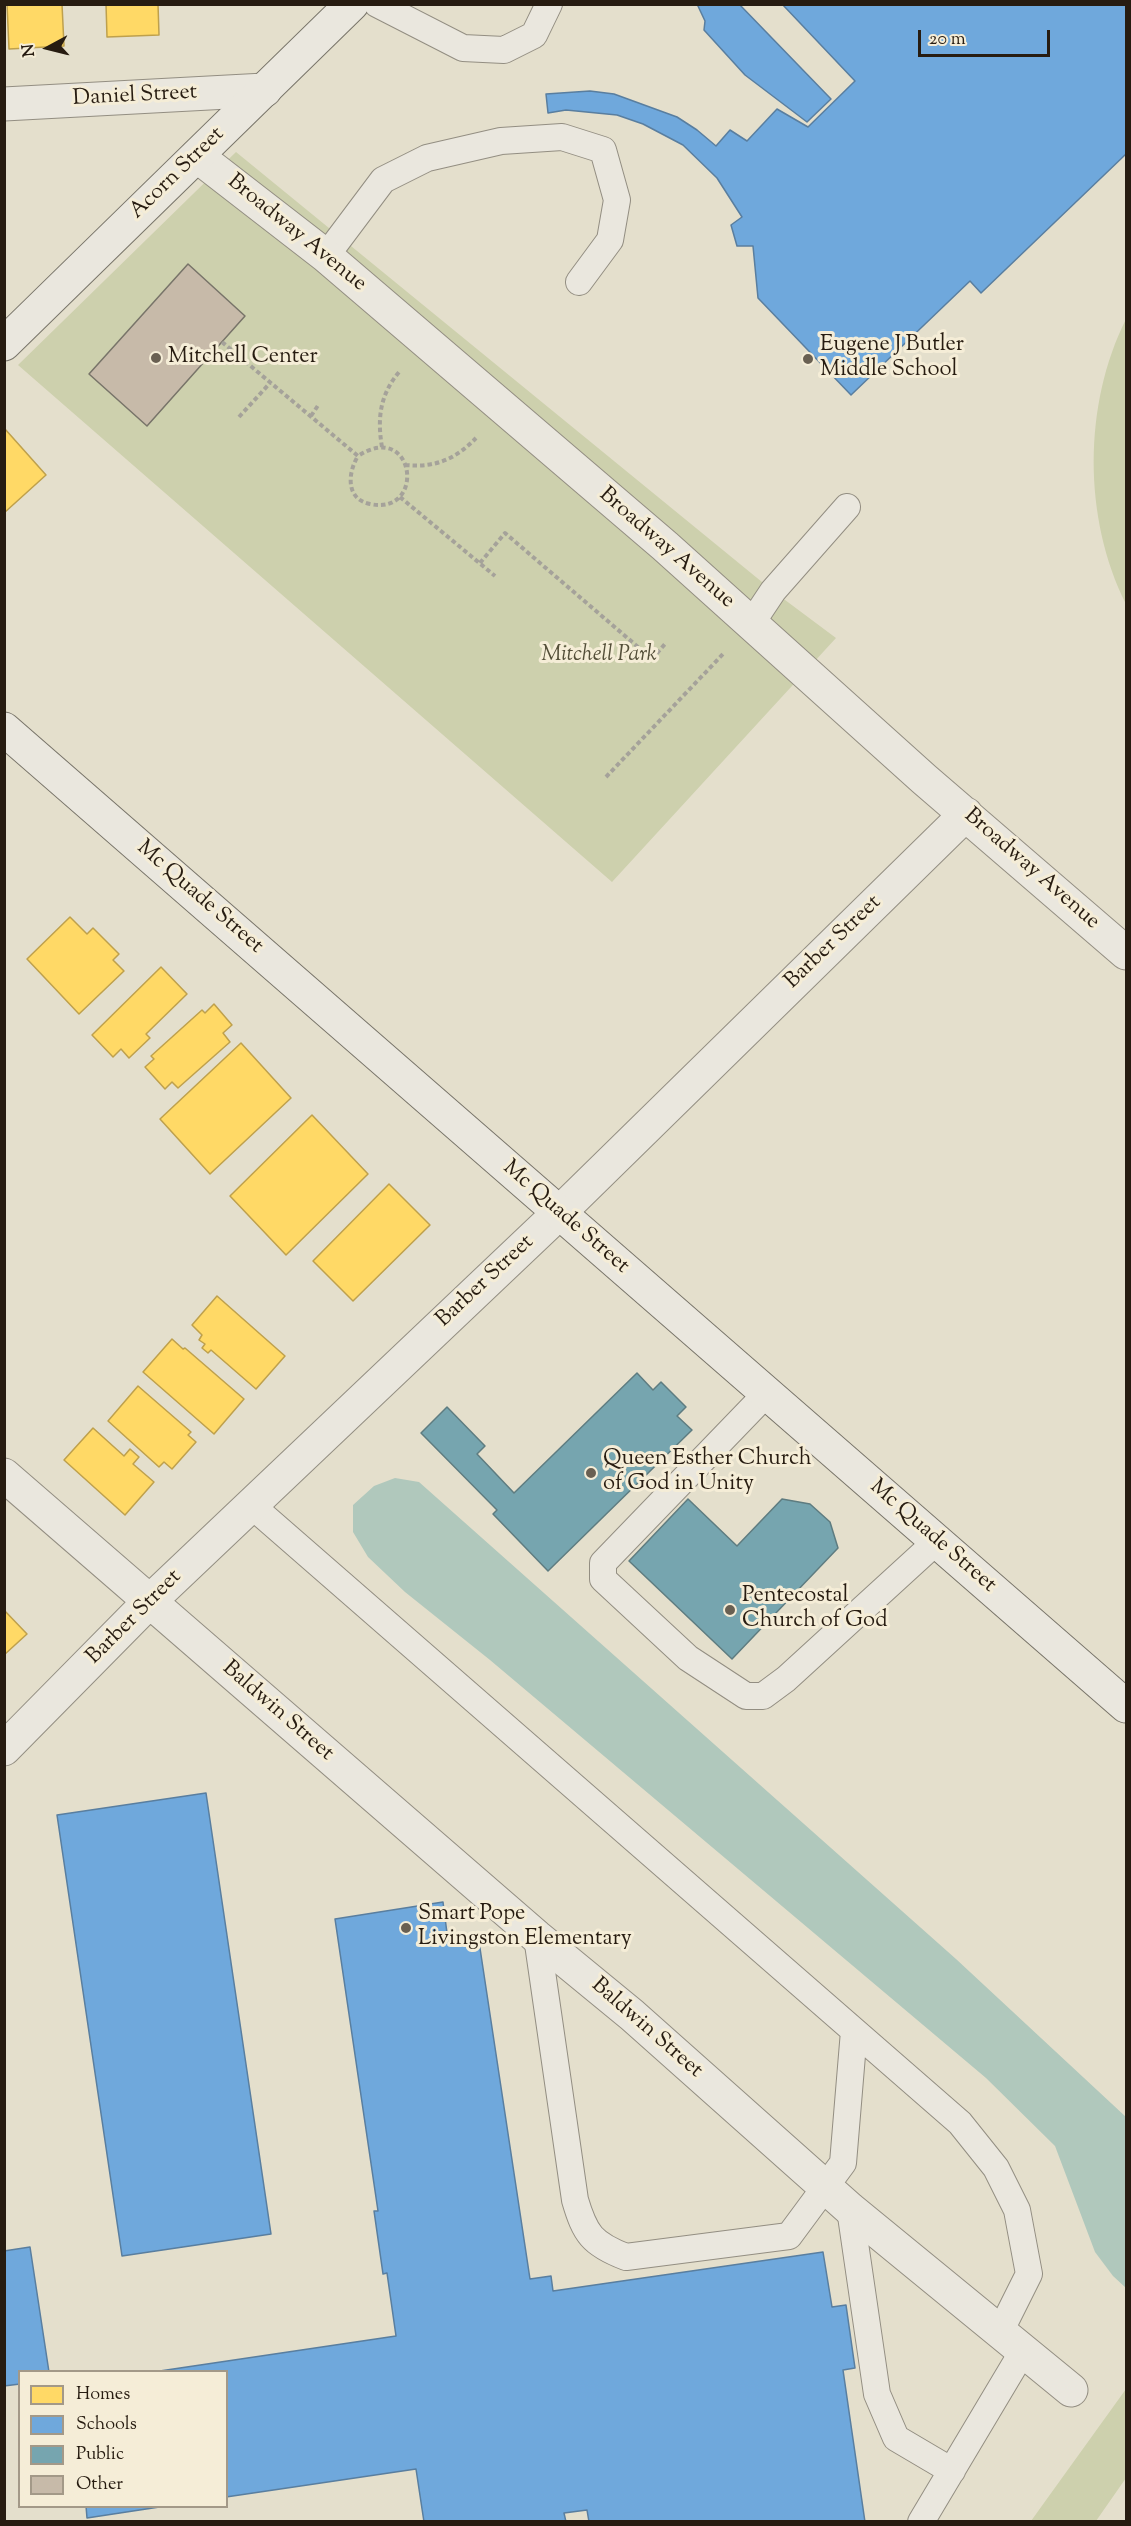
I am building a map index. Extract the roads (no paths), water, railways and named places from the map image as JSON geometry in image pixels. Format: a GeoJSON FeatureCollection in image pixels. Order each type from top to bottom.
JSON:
{"type":"FeatureCollection","features":[{"type":"Feature","properties":{"kind":"street","name":"Acorn Street"},"geometry":{"type":"LineString","coordinates":[[4,344],[352,4]]}},
{"type":"Feature","properties":{"kind":"street","name":"Daniel Street"},"geometry":{"type":"LineString","coordinates":[[4,104],[265,90]]}},
{"type":"Feature","properties":{"kind":"street","name":"Broadway Avenue"},"geometry":{"type":"LineString","coordinates":[[197,156],[326,256],[426,341],[1126,953]]}},
{"type":"Feature","properties":{"kind":"street","name":"Mc Quade Street"},"geometry":{"type":"LineString","coordinates":[[4,729],[1126,1706]]}},
{"type":"Feature","properties":{"kind":"street","name":"Barber Street"},"geometry":{"type":"LineString","coordinates":[[4,1749],[149,1602],[559,1213],[966,814]]}},
{"type":"Feature","properties":{"kind":"street","name":"Baldwin Street"},"geometry":{"type":"LineString","coordinates":[[4,1475],[537,1937],[632,2015],[850,2209],[1071,2391]]}},
{"type":"Feature","properties":{"kind":"lane"},"geometry":{"type":"LineString","coordinates":[[377,4],[463,48],[504,50],[534,35],[549,4]]}},
{"type":"Feature","properties":{"kind":"lane"},"geometry":{"type":"LineString","coordinates":[[326,256],[383,180],[418,163],[501,141],[562,137],[603,150],[617,200],[610,240],[579,282]]}},
{"type":"Feature","properties":{"kind":"lane"},"geometry":{"type":"LineString","coordinates":[[752,624],[773,591],[847,507]]}},
{"type":"Feature","properties":{"kind":"lane"},"geometry":{"type":"LineString","coordinates":[[767,1393],[603,1563],[603,1579],[688,1658],[746,1696],[763,1696],[786,1679],[937,1541]]}},
{"type":"Feature","properties":{"kind":"lane"},"geometry":{"type":"LineString","coordinates":[[250,1504],[960,2123],[996,2168],[1017,2210],[1029,2274],[1012,2342],[952,2471],[921,2522]]}},
{"type":"Feature","properties":{"kind":"lane"},"geometry":{"type":"LineString","coordinates":[[537,1937],[575,2200],[583,2227],[601,2247],[626,2257],[789,2236],[843,2163],[854,2031]]}},
{"type":"Feature","properties":{"kind":"lane"},"geometry":{"type":"LineString","coordinates":[[850,2209],[877,2394],[896,2438],[952,2471]]}},
{"type":"Feature","properties":{"kind":"place","name":"Mitchell Center"},"geometry":{"type":"Point","coordinates":[156,358]}},
{"type":"Feature","properties":{"kind":"place","name":"Eugene J Butler Middle School"},"geometry":{"type":"Point","coordinates":[808,359]}},
{"type":"Feature","properties":{"kind":"place","name":"Queen Esther Church of God in Unity"},"geometry":{"type":"Point","coordinates":[591,1473]}},
{"type":"Feature","properties":{"kind":"place","name":"Pentecostal Church of God"},"geometry":{"type":"Point","coordinates":[730,1610]}},
{"type":"Feature","properties":{"kind":"place","name":"Smart Pope Livingston Elementary"},"geometry":{"type":"Point","coordinates":[406,1928]}},
{"type":"Feature","properties":{"kind":"park label","name":"Mitchell Park"},"geometry":{"type":"Point","coordinates":[599,656]}}]}
